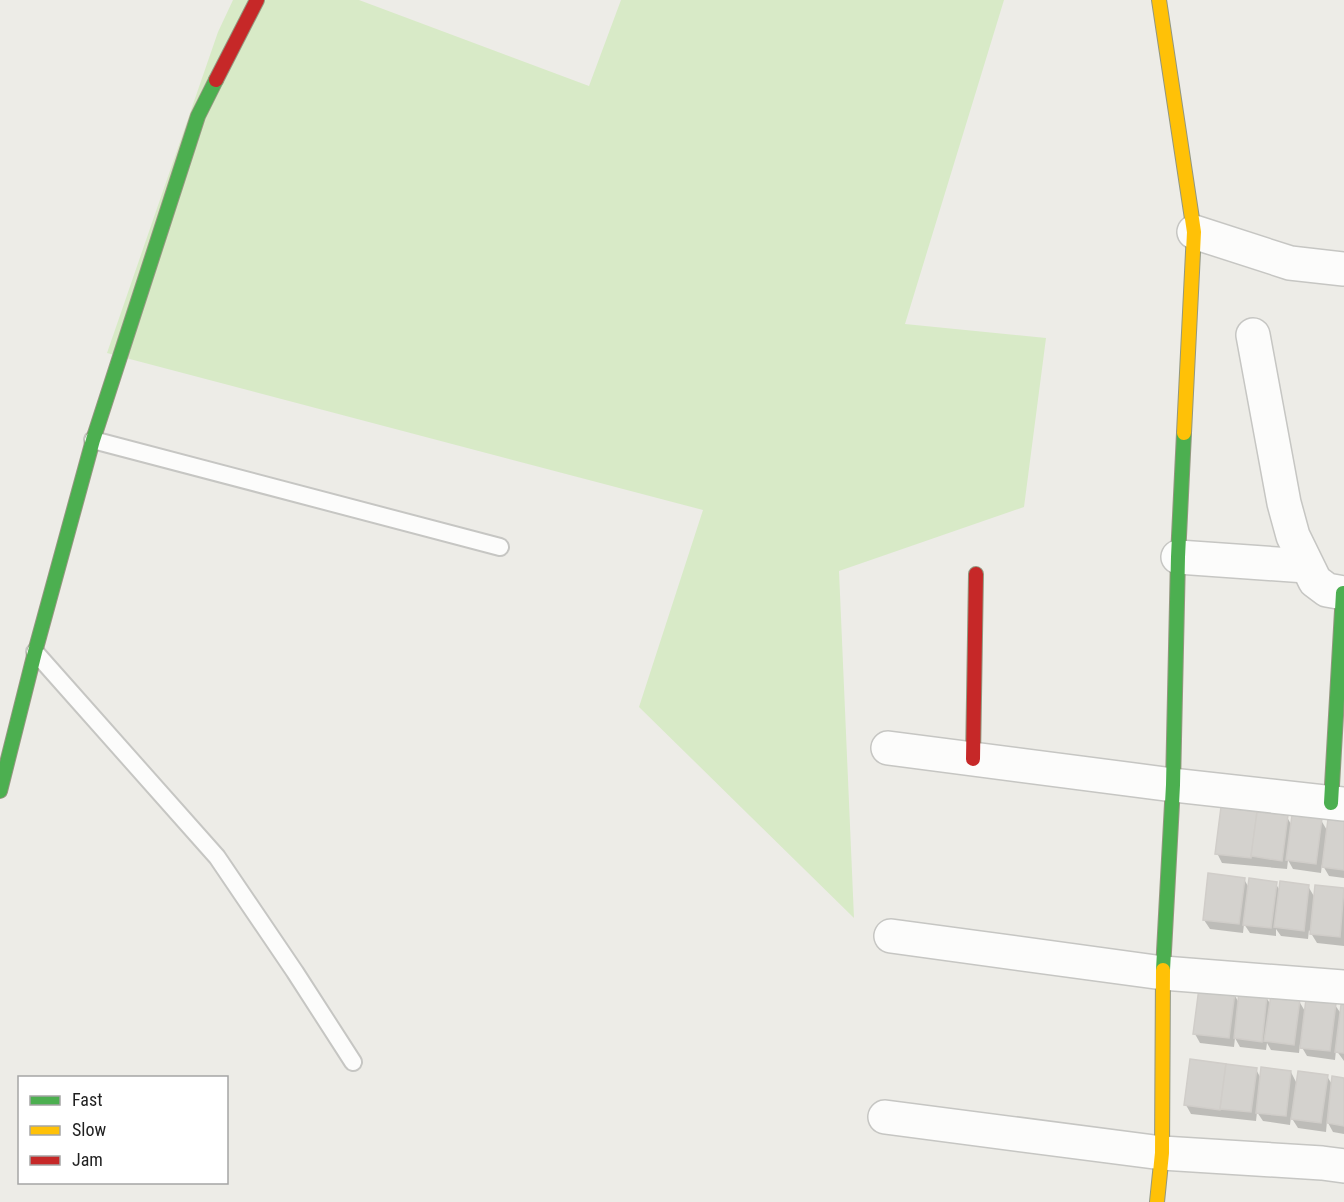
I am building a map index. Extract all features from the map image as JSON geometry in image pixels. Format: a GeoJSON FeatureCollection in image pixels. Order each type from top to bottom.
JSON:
{"type":"FeatureCollection","features":[{"type":"Feature","properties":{"kind":"street"},"geometry":{"type":"LineString","coordinates":[[0,791],[93,440],[198,116],[257,0]]}},
{"type":"Feature","properties":{"kind":"street"},"geometry":{"type":"LineString","coordinates":[[1157,1202],[1162,1153],[1163,973],[1173,785],[1178,557],[1194,232],[1159,0]]}},
{"type":"Feature","properties":{"kind":"street"},"geometry":{"type":"LineString","coordinates":[[1194,232],[1290,263],[1344,269]]}},
{"type":"Feature","properties":{"kind":"street"},"geometry":{"type":"LineString","coordinates":[[888,748],[1173,785],[1338,803],[1344,593],[1327,590],[1315,581],[1293,536],[1284,502],[1253,335]]}},
{"type":"Feature","properties":{"kind":"street"},"geometry":{"type":"LineString","coordinates":[[1178,557],[1306,566]]}},
{"type":"Feature","properties":{"kind":"street"},"geometry":{"type":"LineString","coordinates":[[973,759],[976,574]]}},
{"type":"Feature","properties":{"kind":"street"},"geometry":{"type":"LineString","coordinates":[[891,936],[1163,973],[1344,987]]}},
{"type":"Feature","properties":{"kind":"street"},"geometry":{"type":"LineString","coordinates":[[885,1117],[1162,1153],[1344,1166]]}},
{"type":"Feature","properties":{"kind":"lane"},"geometry":{"type":"LineString","coordinates":[[93,440],[500,547]]}},
{"type":"Feature","properties":{"kind":"lane"},"geometry":{"type":"LineString","coordinates":[[35,652],[217,856],[296,972],[353,1062]]}},
{"type":"Feature","properties":{"kind":"green space"},"geometry":{"type":"Polygon","coordinates":[[[233,0],[359,0],[589,86],[621,0],[1004,0],[905,324],[1046,338],[1024,507],[839,571],[854,918],[639,707],[703,510],[107,353],[218,32],[233,0]]]}},
{"type":"Feature","properties":{"kind":"building"},"geometry":{"type":"Polygon","coordinates":[[[1221,807],[1257,812],[1251,858],[1215,854],[1221,807]]]}},
{"type":"Feature","properties":{"kind":"building"},"geometry":{"type":"Polygon","coordinates":[[[1257,812],[1288,815],[1282,861],[1251,856],[1257,812]]]}},
{"type":"Feature","properties":{"kind":"building"},"geometry":{"type":"Polygon","coordinates":[[[1292,815],[1322,818],[1316,864],[1286,860],[1292,815]]]}},
{"type":"Feature","properties":{"kind":"building"},"geometry":{"type":"Polygon","coordinates":[[[1328,819],[1344,821],[1344,870],[1322,867],[1328,819]]]}},
{"type":"Feature","properties":{"kind":"building"},"geometry":{"type":"Polygon","coordinates":[[[1208,873],[1245,878],[1239,924],[1203,920],[1208,873]]]}},
{"type":"Feature","properties":{"kind":"building"},"geometry":{"type":"Polygon","coordinates":[[[1249,878],[1277,882],[1271,928],[1243,925],[1249,878]]]}},
{"type":"Feature","properties":{"kind":"building"},"geometry":{"type":"Polygon","coordinates":[[[1280,881],[1309,885],[1304,931],[1274,927],[1280,881]]]}},
{"type":"Feature","properties":{"kind":"building"},"geometry":{"type":"Polygon","coordinates":[[[1315,885],[1344,888],[1340,937],[1310,934],[1315,885]]]}},
{"type":"Feature","properties":{"kind":"building"},"geometry":{"type":"Polygon","coordinates":[[[1199,988],[1235,992],[1229,1038],[1193,1034],[1199,988]]]}},
{"type":"Feature","properties":{"kind":"building"},"geometry":{"type":"Polygon","coordinates":[[[1239,992],[1267,995],[1262,1042],[1234,1038],[1239,992]]]}},
{"type":"Feature","properties":{"kind":"building"},"geometry":{"type":"Polygon","coordinates":[[[1271,995],[1300,999],[1294,1045],[1264,1041],[1271,995]]]}},
{"type":"Feature","properties":{"kind":"building"},"geometry":{"type":"Polygon","coordinates":[[[1306,999],[1336,1003],[1330,1051],[1300,1048],[1306,999]]]}},
{"type":"Feature","properties":{"kind":"building"},"geometry":{"type":"Polygon","coordinates":[[[1341,1005],[1344,1005],[1344,1053],[1335,1052],[1341,1005]]]}},
{"type":"Feature","properties":{"kind":"building"},"geometry":{"type":"Polygon","coordinates":[[[1190,1059],[1226,1064],[1220,1110],[1184,1105],[1190,1059]]]}},
{"type":"Feature","properties":{"kind":"building"},"geometry":{"type":"Polygon","coordinates":[[[1226,1064],[1257,1068],[1251,1112],[1220,1109],[1226,1064]]]}},
{"type":"Feature","properties":{"kind":"building"},"geometry":{"type":"Polygon","coordinates":[[[1261,1067],[1291,1071],[1286,1116],[1256,1113],[1261,1067]]]}},
{"type":"Feature","properties":{"kind":"building"},"geometry":{"type":"Polygon","coordinates":[[[1298,1071],[1328,1075],[1321,1123],[1291,1119],[1298,1071]]]}},
{"type":"Feature","properties":{"kind":"building"},"geometry":{"type":"Polygon","coordinates":[[[1332,1076],[1344,1078],[1344,1126],[1327,1123],[1332,1076]]]}},
{"type":"Feature","properties":{"kind":"traffic: fast"},"geometry":{"type":"LineString","coordinates":[[0,791],[93,440],[198,116],[216,80]]}},
{"type":"Feature","properties":{"kind":"traffic: fast"},"geometry":{"type":"LineString","coordinates":[[1163,970],[1173,785],[1178,557],[1184,433]]}},
{"type":"Feature","properties":{"kind":"traffic: fast"},"geometry":{"type":"LineString","coordinates":[[1331,803],[1343,593]]}},
{"type":"Feature","properties":{"kind":"traffic: slow"},"geometry":{"type":"LineString","coordinates":[[1159,0],[1194,232],[1184,433]]}},
{"type":"Feature","properties":{"kind":"traffic: slow"},"geometry":{"type":"LineString","coordinates":[[1157,1202],[1162,1153],[1163,970]]}},
{"type":"Feature","properties":{"kind":"traffic: jam"},"geometry":{"type":"LineString","coordinates":[[216,80],[257,0]]}},
{"type":"Feature","properties":{"kind":"traffic: jam"},"geometry":{"type":"LineString","coordinates":[[973,759],[976,574]]}}]}
